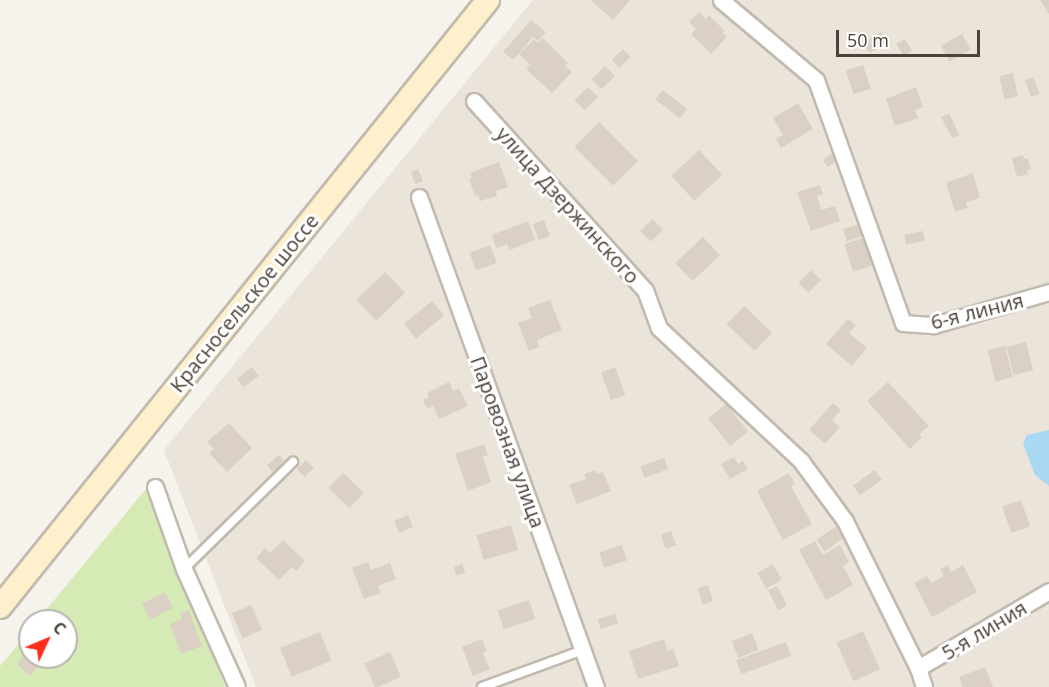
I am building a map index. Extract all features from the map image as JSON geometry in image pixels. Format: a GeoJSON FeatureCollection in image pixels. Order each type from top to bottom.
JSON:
{"type":"FeatureCollection","features":[{"type":"Feature","properties":{"kind":"main road","name":"Красносельское шоссе"},"geometry":{"type":"LineString","coordinates":[[0,607],[488,0]]}},
{"type":"Feature","properties":{"kind":"street","name":"6-я линия"},"geometry":{"type":"LineString","coordinates":[[721,0],[816,80],[903,323],[934,325],[1049,292]]}},
{"type":"Feature","properties":{"kind":"street","name":"улица Дзержинского"},"geometry":{"type":"LineString","coordinates":[[474,101],[645,290],[659,328],[801,461],[845,521],[918,668],[920,686]]}},
{"type":"Feature","properties":{"kind":"street","name":"Паровозная улица"},"geometry":{"type":"LineString","coordinates":[[419,197],[596,687]]}},
{"type":"Feature","properties":{"kind":"street"},"geometry":{"type":"LineString","coordinates":[[156,487],[184,569],[237,687]]}},
{"type":"Feature","properties":{"kind":"street","name":"5-я линия"},"geometry":{"type":"LineString","coordinates":[[918,668],[1049,591]]}},
{"type":"Feature","properties":{"kind":"lane"},"geometry":{"type":"LineString","coordinates":[[184,569],[293,462]]}},
{"type":"Feature","properties":{"kind":"lane"},"geometry":{"type":"LineString","coordinates":[[482,687],[583,650]]}},
{"type":"Feature","properties":{"kind":"shaded area"},"geometry":{"type":"Polygon","coordinates":[[[533,0],[1049,0],[1049,687],[256,687],[164,450],[533,0]]]}},
{"type":"Feature","properties":{"kind":"green space"},"geometry":{"type":"Polygon","coordinates":[[[150,484],[225,687],[0,687],[0,666],[18,644],[18,669],[78,669],[78,609],[47,609],[150,484]]]}},
{"type":"Feature","properties":{"kind":"water"},"geometry":{"type":"Polygon","coordinates":[[[1049,430],[1049,486],[1035,475],[1023,443],[1027,435],[1049,430]]]}},
{"type":"Feature","properties":{"kind":"building"},"geometry":{"type":"Polygon","coordinates":[[[591,0],[630,0],[613,20],[591,0]]]}},
{"type":"Feature","properties":{"kind":"building"},"geometry":{"type":"Polygon","coordinates":[[[1040,0],[1049,0],[1049,14],[1040,0]]]}},
{"type":"Feature","properties":{"kind":"building"},"geometry":{"type":"Polygon","coordinates":[[[699,12],[706,19],[709,15],[725,31],[723,33],[727,37],[711,54],[691,34],[696,29],[689,22],[699,12]]]}},
{"type":"Feature","properties":{"kind":"building"},"geometry":{"type":"Polygon","coordinates":[[[531,20],[546,32],[538,41],[533,37],[513,60],[503,52],[531,20]]]}},
{"type":"Feature","properties":{"kind":"building"},"geometry":{"type":"Polygon","coordinates":[[[881,32],[887,42],[869,53],[863,43],[881,32]]]}},
{"type":"Feature","properties":{"kind":"building"},"geometry":{"type":"Polygon","coordinates":[[[962,34],[971,50],[950,61],[941,46],[962,34]]]}},
{"type":"Feature","properties":{"kind":"building"},"geometry":{"type":"Polygon","coordinates":[[[543,38],[568,63],[565,66],[572,72],[552,93],[526,69],[530,65],[519,54],[534,39],[538,43],[543,38]]]}},
{"type":"Feature","properties":{"kind":"building"},"geometry":{"type":"Polygon","coordinates":[[[905,39],[912,51],[903,56],[896,44],[905,39]]]}},
{"type":"Feature","properties":{"kind":"building"},"geometry":{"type":"Polygon","coordinates":[[[623,49],[631,57],[619,68],[612,60],[623,49]]]}},
{"type":"Feature","properties":{"kind":"building"},"geometry":{"type":"Polygon","coordinates":[[[863,65],[871,89],[854,94],[846,71],[863,65]]]}},
{"type":"Feature","properties":{"kind":"building"},"geometry":{"type":"Polygon","coordinates":[[[605,66],[615,76],[601,89],[592,79],[605,66]]]}},
{"type":"Feature","properties":{"kind":"building"},"geometry":{"type":"Polygon","coordinates":[[[1013,73],[1018,96],[1004,99],[999,76],[1013,73]]]}},
{"type":"Feature","properties":{"kind":"building"},"geometry":{"type":"Polygon","coordinates":[[[1033,77],[1040,94],[1031,97],[1025,80],[1033,77]]]}},
{"type":"Feature","properties":{"kind":"building"},"geometry":{"type":"Polygon","coordinates":[[[588,87],[598,97],[584,110],[575,100],[588,87]]]}},
{"type":"Feature","properties":{"kind":"building"},"geometry":{"type":"Polygon","coordinates":[[[916,87],[923,107],[915,110],[918,118],[895,126],[886,99],[916,87]]]}},
{"type":"Feature","properties":{"kind":"building"},"geometry":{"type":"Polygon","coordinates":[[[663,90],[687,109],[680,119],[656,99],[663,90]]]}},
{"type":"Feature","properties":{"kind":"building"},"geometry":{"type":"Polygon","coordinates":[[[798,103],[813,129],[781,148],[776,139],[783,135],[773,118],[798,103]]]}},
{"type":"Feature","properties":{"kind":"building"},"geometry":{"type":"Polygon","coordinates":[[[949,113],[959,135],[952,138],[941,117],[949,113]]]}},
{"type":"Feature","properties":{"kind":"building"},"geometry":{"type":"Polygon","coordinates":[[[599,122],[638,161],[613,186],[574,147],[599,122]]]}},
{"type":"Feature","properties":{"kind":"building"},"geometry":{"type":"Polygon","coordinates":[[[699,150],[722,175],[694,201],[671,176],[699,150]]]}},
{"type":"Feature","properties":{"kind":"building"},"geometry":{"type":"Polygon","coordinates":[[[836,151],[841,159],[827,167],[822,159],[836,151]]]}},
{"type":"Feature","properties":{"kind":"building"},"geometry":{"type":"Polygon","coordinates":[[[1023,155],[1024,159],[1028,159],[1031,169],[1027,170],[1028,174],[1017,177],[1012,158],[1023,155]]]}},
{"type":"Feature","properties":{"kind":"building"},"geometry":{"type":"Polygon","coordinates":[[[499,162],[508,187],[496,191],[497,196],[480,201],[478,195],[475,196],[469,179],[472,177],[470,173],[499,162]]]}},
{"type":"Feature","properties":{"kind":"building"},"geometry":{"type":"Polygon","coordinates":[[[418,169],[423,181],[416,184],[411,172],[418,169]]]}},
{"type":"Feature","properties":{"kind":"building"},"geometry":{"type":"Polygon","coordinates":[[[973,173],[980,198],[966,202],[968,208],[955,212],[946,183],[973,173]]]}},
{"type":"Feature","properties":{"kind":"building"},"geometry":{"type":"Polygon","coordinates":[[[820,185],[823,194],[817,196],[821,210],[835,206],[840,221],[811,231],[797,192],[820,185]]]}},
{"type":"Feature","properties":{"kind":"building"},"geometry":{"type":"Polygon","coordinates":[[[653,219],[663,230],[650,242],[640,230],[653,219]]]}},
{"type":"Feature","properties":{"kind":"building"},"geometry":{"type":"Polygon","coordinates":[[[544,220],[550,236],[539,240],[533,224],[544,220]]]}},
{"type":"Feature","properties":{"kind":"building"},"geometry":{"type":"Polygon","coordinates":[[[528,221],[535,240],[510,250],[507,244],[496,248],[492,235],[528,221]]]}},
{"type":"Feature","properties":{"kind":"building"},"geometry":{"type":"Polygon","coordinates":[[[862,223],[866,235],[847,242],[843,229],[862,223]]]}},
{"type":"Feature","properties":{"kind":"building"},"geometry":{"type":"Polygon","coordinates":[[[923,231],[925,241],[906,244],[904,235],[923,231]]]}},
{"type":"Feature","properties":{"kind":"building"},"geometry":{"type":"Polygon","coordinates":[[[703,237],[720,255],[692,281],[675,263],[703,237]]]}},
{"type":"Feature","properties":{"kind":"building"},"geometry":{"type":"Polygon","coordinates":[[[866,237],[875,265],[853,272],[844,244],[866,237]]]}},
{"type":"Feature","properties":{"kind":"building"},"geometry":{"type":"Polygon","coordinates":[[[490,245],[497,263],[476,271],[469,253],[490,245]]]}},
{"type":"Feature","properties":{"kind":"building"},"geometry":{"type":"Polygon","coordinates":[[[811,270],[821,280],[808,293],[798,283],[811,270]]]}},
{"type":"Feature","properties":{"kind":"building"},"geometry":{"type":"Polygon","coordinates":[[[385,272],[405,293],[376,321],[356,300],[385,272]]]}},
{"type":"Feature","properties":{"kind":"building"},"geometry":{"type":"Polygon","coordinates":[[[550,300],[562,330],[537,340],[539,347],[529,351],[518,323],[532,318],[528,308],[550,300]]]}},
{"type":"Feature","properties":{"kind":"building"},"geometry":{"type":"Polygon","coordinates":[[[432,301],[444,316],[416,338],[404,324],[432,301]]]}},
{"type":"Feature","properties":{"kind":"building"},"geometry":{"type":"Polygon","coordinates":[[[744,306],[772,333],[755,351],[727,324],[744,306]]]}},
{"type":"Feature","properties":{"kind":"building"},"geometry":{"type":"Polygon","coordinates":[[[848,319],[856,325],[849,333],[867,348],[852,366],[826,344],[848,319]]]}},
{"type":"Feature","properties":{"kind":"building"},"geometry":{"type":"Polygon","coordinates":[[[1026,342],[1033,370],[1014,375],[1007,347],[1026,342]]]}},
{"type":"Feature","properties":{"kind":"building"},"geometry":{"type":"Polygon","coordinates":[[[1005,346],[1013,377],[995,381],[988,350],[1005,346]]]}},
{"type":"Feature","properties":{"kind":"building"},"geometry":{"type":"Polygon","coordinates":[[[252,367],[259,376],[244,387],[237,379],[252,367]]]}},
{"type":"Feature","properties":{"kind":"building"},"geometry":{"type":"Polygon","coordinates":[[[615,367],[625,395],[611,400],[601,372],[615,367]]]}},
{"type":"Feature","properties":{"kind":"building"},"geometry":{"type":"Polygon","coordinates":[[[449,382],[453,391],[459,388],[468,406],[439,419],[433,406],[427,409],[423,400],[429,398],[427,393],[449,382]]]}},
{"type":"Feature","properties":{"kind":"building"},"geometry":{"type":"Polygon","coordinates":[[[888,382],[929,426],[919,434],[922,437],[910,449],[867,401],[888,382]]]}},
{"type":"Feature","properties":{"kind":"building"},"geometry":{"type":"Polygon","coordinates":[[[833,403],[841,410],[832,420],[840,427],[825,444],[809,430],[833,403]]]}},
{"type":"Feature","properties":{"kind":"building"},"geometry":{"type":"Polygon","coordinates":[[[726,404],[748,431],[730,446],[708,418],[726,404]]]}},
{"type":"Feature","properties":{"kind":"building"},"geometry":{"type":"Polygon","coordinates":[[[229,423],[252,448],[227,472],[209,453],[214,449],[207,442],[229,423]]]}},
{"type":"Feature","properties":{"kind":"building"},"geometry":{"type":"Polygon","coordinates":[[[484,444],[488,455],[483,457],[491,482],[468,491],[455,454],[484,444]]]}},
{"type":"Feature","properties":{"kind":"building"},"geometry":{"type":"Polygon","coordinates":[[[279,455],[285,462],[273,472],[267,465],[279,455]]]}},
{"type":"Feature","properties":{"kind":"building"},"geometry":{"type":"Polygon","coordinates":[[[734,457],[738,464],[743,461],[748,469],[730,479],[721,464],[734,457]]]}},
{"type":"Feature","properties":{"kind":"building"},"geometry":{"type":"Polygon","coordinates":[[[664,458],[668,469],[645,478],[641,467],[664,458]]]}},
{"type":"Feature","properties":{"kind":"building"},"geometry":{"type":"Polygon","coordinates":[[[306,460],[314,468],[305,477],[297,469],[306,460]]]}},
{"type":"Feature","properties":{"kind":"building"},"geometry":{"type":"Polygon","coordinates":[[[595,470],[597,474],[603,472],[611,491],[577,504],[569,485],[586,479],[584,474],[595,470]]]}},
{"type":"Feature","properties":{"kind":"building"},"geometry":{"type":"Polygon","coordinates":[[[875,470],[882,480],[860,495],[853,485],[875,470]]]}},
{"type":"Feature","properties":{"kind":"building"},"geometry":{"type":"Polygon","coordinates":[[[343,473],[364,493],[349,508],[328,488],[343,473]]]}},
{"type":"Feature","properties":{"kind":"building"},"geometry":{"type":"Polygon","coordinates":[[[789,473],[795,484],[791,486],[812,524],[783,540],[757,491],[789,473]]]}},
{"type":"Feature","properties":{"kind":"building"},"geometry":{"type":"Polygon","coordinates":[[[1021,500],[1030,526],[1011,533],[1002,507],[1021,500]]]}},
{"type":"Feature","properties":{"kind":"building"},"geometry":{"type":"Polygon","coordinates":[[[408,515],[413,527],[399,533],[394,521],[408,515]]]}},
{"type":"Feature","properties":{"kind":"building"},"geometry":{"type":"Polygon","coordinates":[[[511,525],[518,550],[484,560],[476,535],[511,525]]]}},
{"type":"Feature","properties":{"kind":"building"},"geometry":{"type":"Polygon","coordinates":[[[838,525],[846,537],[824,551],[816,540],[838,525]]]}},
{"type":"Feature","properties":{"kind":"building"},"geometry":{"type":"Polygon","coordinates":[[[671,531],[676,545],[666,549],[661,535],[671,531]]]}},
{"type":"Feature","properties":{"kind":"building"},"geometry":{"type":"Polygon","coordinates":[[[283,540],[305,561],[296,571],[292,567],[279,580],[256,558],[265,548],[270,553],[283,540]]]}},
{"type":"Feature","properties":{"kind":"building"},"geometry":{"type":"Polygon","coordinates":[[[815,541],[823,555],[840,545],[849,562],[843,566],[853,585],[826,600],[799,550],[815,541]]]}},
{"type":"Feature","properties":{"kind":"building"},"geometry":{"type":"Polygon","coordinates":[[[622,545],[627,560],[604,568],[599,552],[622,545]]]}},
{"type":"Feature","properties":{"kind":"building"},"geometry":{"type":"Polygon","coordinates":[[[368,562],[371,570],[390,563],[396,579],[378,586],[380,593],[364,599],[352,568],[368,562]]]}},
{"type":"Feature","properties":{"kind":"building"},"geometry":{"type":"Polygon","coordinates":[[[462,564],[465,572],[457,576],[454,567],[462,564]]]}},
{"type":"Feature","properties":{"kind":"building"},"geometry":{"type":"Polygon","coordinates":[[[773,564],[782,580],[766,588],[757,573],[773,564]]]}},
{"type":"Feature","properties":{"kind":"building"},"geometry":{"type":"Polygon","coordinates":[[[948,565],[951,572],[963,565],[977,592],[932,617],[914,583],[927,576],[931,583],[944,576],[940,569],[948,565]]]}},
{"type":"Feature","properties":{"kind":"building"},"geometry":{"type":"Polygon","coordinates":[[[708,585],[713,601],[702,604],[697,588],[708,585]]]}},
{"type":"Feature","properties":{"kind":"building"},"geometry":{"type":"Polygon","coordinates":[[[777,586],[787,606],[778,610],[768,591],[777,586]]]}},
{"type":"Feature","properties":{"kind":"building"},"geometry":{"type":"Polygon","coordinates":[[[165,592],[173,608],[150,620],[142,604],[165,592]]]}},
{"type":"Feature","properties":{"kind":"building"},"geometry":{"type":"Polygon","coordinates":[[[529,600],[535,619],[504,629],[498,610],[529,600]]]}},
{"type":"Feature","properties":{"kind":"building"},"geometry":{"type":"Polygon","coordinates":[[[251,605],[262,630],[243,638],[232,614],[251,605]]]}},
{"type":"Feature","properties":{"kind":"building"},"geometry":{"type":"Polygon","coordinates":[[[189,610],[202,646],[181,654],[170,624],[182,619],[180,613],[189,610]]]}},
{"type":"Feature","properties":{"kind":"building"},"geometry":{"type":"Polygon","coordinates":[[[615,614],[618,624],[601,629],[598,619],[615,614]]]}},
{"type":"Feature","properties":{"kind":"building"},"geometry":{"type":"Polygon","coordinates":[[[863,631],[880,669],[854,681],[837,643],[863,631]]]}},
{"type":"Feature","properties":{"kind":"building"},"geometry":{"type":"Polygon","coordinates":[[[320,632],[332,661],[292,677],[280,648],[320,632]]]}},
{"type":"Feature","properties":{"kind":"building"},"geometry":{"type":"Polygon","coordinates":[[[752,633],[759,650],[738,658],[732,641],[752,633]]]}},
{"type":"Feature","properties":{"kind":"building"},"geometry":{"type":"Polygon","coordinates":[[[482,639],[487,651],[483,653],[490,669],[473,676],[462,647],[482,639]]]}},
{"type":"Feature","properties":{"kind":"building"},"geometry":{"type":"Polygon","coordinates":[[[664,639],[668,651],[673,649],[679,666],[638,679],[629,651],[664,639]]]}},
{"type":"Feature","properties":{"kind":"building"},"geometry":{"type":"Polygon","coordinates":[[[786,642],[791,656],[741,674],[736,660],[786,642]]]}},
{"type":"Feature","properties":{"kind":"building"},"geometry":{"type":"Polygon","coordinates":[[[390,652],[401,677],[375,687],[364,663],[390,652]]]}},
{"type":"Feature","properties":{"kind":"building"},"geometry":{"type":"Polygon","coordinates":[[[985,667],[993,687],[963,687],[959,677],[985,667]]]}},
{"type":"Feature","properties":{"kind":"building"},"geometry":{"type":"Polygon","coordinates":[[[22,669],[36,669],[30,676],[22,669]]]}}]}
